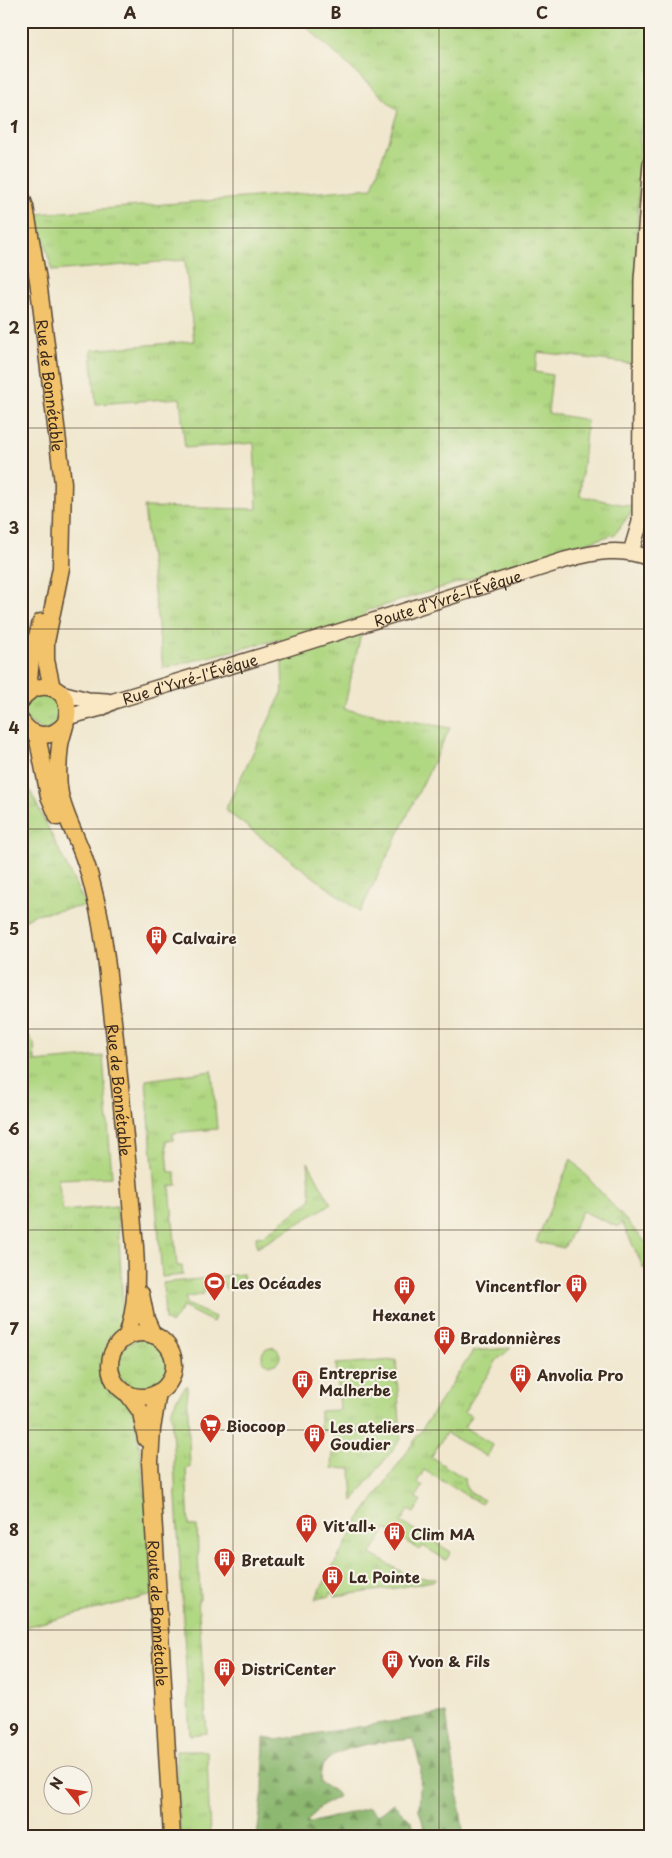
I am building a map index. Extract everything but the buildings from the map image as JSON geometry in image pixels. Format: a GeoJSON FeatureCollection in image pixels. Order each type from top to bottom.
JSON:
{"type":"FeatureCollection","features":[{"type":"Feature","properties":{"kind":"main road","name":"Rue de Bonnétable"},"geometry":{"type":"LineString","coordinates":[[21,196],[25,207],[38,280],[54,400],[63,483],[60,548]]}},
{"type":"Feature","properties":{"kind":"main road"},"geometry":{"type":"LineString","coordinates":[[60,548],[61,568],[46,642],[46,660],[56,691],[67,704],[58,762],[60,794],[69,823],[85,861],[98,909]]}},
{"type":"Feature","properties":{"kind":"main road"},"geometry":{"type":"LineString","coordinates":[[23,697],[31,658],[60,548]]}},
{"type":"Feature","properties":{"kind":"main road"},"geometry":{"type":"LineString","coordinates":[[23,697],[36,688],[44,686],[56,691]]}},
{"type":"Feature","properties":{"kind":"main road"},"geometry":{"type":"LineString","coordinates":[[26,727],[50,735],[61,729],[66,720]]}},
{"type":"Feature","properties":{"kind":"main road"},"geometry":{"type":"LineString","coordinates":[[26,727],[49,796],[76,854],[98,909]]}},
{"type":"Feature","properties":{"kind":"main road","name":"Rue de Bonnétable"},"geometry":{"type":"LineString","coordinates":[[98,909],[105,950],[118,1065],[136,1272]]}},
{"type":"Feature","properties":{"kind":"main road"},"geometry":{"type":"LineString","coordinates":[[128,1394],[143,1397],[158,1392],[170,1380],[174,1363],[167,1346],[153,1335],[146,1319],[136,1272]]}},
{"type":"Feature","properties":{"kind":"main road"},"geometry":{"type":"LineString","coordinates":[[126,1338],[134,1318],[136,1272]]}},
{"type":"Feature","properties":{"kind":"main road"},"geometry":{"type":"LineString","coordinates":[[150,1462],[141,1412],[128,1394],[114,1380],[110,1365],[115,1348],[126,1338],[140,1333],[153,1335]]}},
{"type":"Feature","properties":{"kind":"main road","name":"Route de Bonnétable"},"geometry":{"type":"LineString","coordinates":[[158,1392],[152,1429],[150,1462],[172,1837]]}},
{"type":"Feature","properties":{"kind":"street"},"geometry":{"type":"LineString","coordinates":[[631,552],[640,522],[642,280],[651,163]]}},
{"type":"Feature","properties":{"kind":"street","name":"Route d'Yvré-l'Évêque"},"geometry":{"type":"LineString","coordinates":[[266,655],[565,560],[605,551],[631,552],[651,559]]}},
{"type":"Feature","properties":{"kind":"street","name":"Rue d'Yvré-l'Évêque"},"geometry":{"type":"LineString","coordinates":[[114,701],[266,655]]}},
{"type":"Feature","properties":{"kind":"street"},"geometry":{"type":"LineString","coordinates":[[56,691],[88,700],[114,701]]}},
{"type":"Feature","properties":{"kind":"street"},"geometry":{"type":"LineString","coordinates":[[66,720],[101,708],[114,701]]}},
{"type":"Feature","properties":{"kind":"green space"},"geometry":{"type":"Polygon","coordinates":[[[300,21],[651,21],[651,78],[640,135],[634,364],[538,352],[535,372],[552,375],[548,413],[587,420],[580,496],[635,507],[615,534],[366,611],[344,709],[450,728],[360,912],[225,810],[283,691],[281,639],[163,668],[144,507],[257,509],[254,443],[185,448],[180,398],[96,404],[91,350],[194,341],[185,260],[52,271],[37,214],[372,188],[398,111],[300,21]]]}},
{"type":"Feature","properties":{"kind":"green space"},"geometry":{"type":"Polygon","coordinates":[[[39,691],[58,697],[64,716],[45,732],[24,718],[25,706],[39,691]]]}},
{"type":"Feature","properties":{"kind":"green space"},"geometry":{"type":"Polygon","coordinates":[[[21,772],[86,906],[35,914],[21,922],[21,772]]]}},
{"type":"Feature","properties":{"kind":"green space"},"geometry":{"type":"Polygon","coordinates":[[[21,1026],[34,1043],[35,1062],[103,1056],[112,1177],[58,1179],[63,1211],[117,1206],[124,1325],[108,1346],[105,1355],[104,1372],[111,1388],[127,1403],[136,1417],[157,1594],[21,1628],[21,1026]]]}},
{"type":"Feature","properties":{"kind":"green space"},"geometry":{"type":"Polygon","coordinates":[[[212,1071],[217,1129],[173,1133],[173,1140],[166,1141],[169,1172],[175,1172],[177,1185],[170,1186],[177,1266],[182,1266],[183,1275],[162,1277],[146,1080],[212,1071]]]}},
{"type":"Feature","properties":{"kind":"green space"},"geometry":{"type":"Polygon","coordinates":[[[571,1159],[651,1248],[651,1253],[644,1269],[622,1222],[618,1227],[582,1211],[564,1248],[536,1242],[571,1159]]]}},
{"type":"Feature","properties":{"kind":"green space"},"geometry":{"type":"Polygon","coordinates":[[[308,1162],[331,1204],[257,1248],[256,1237],[263,1236],[311,1200],[308,1162]]]}},
{"type":"Feature","properties":{"kind":"green space"},"geometry":{"type":"Polygon","coordinates":[[[243,1274],[244,1284],[225,1289],[224,1283],[204,1286],[204,1294],[185,1298],[186,1304],[215,1317],[213,1322],[183,1307],[171,1324],[165,1320],[163,1283],[243,1274]]]}},
{"type":"Feature","properties":{"kind":"green space"},"geometry":{"type":"Polygon","coordinates":[[[143,1339],[157,1343],[165,1351],[169,1365],[165,1379],[157,1387],[143,1391],[129,1387],[121,1379],[117,1365],[121,1351],[129,1343],[143,1339]]]}},
{"type":"Feature","properties":{"kind":"green space"},"geometry":{"type":"Polygon","coordinates":[[[271,1347],[277,1350],[280,1356],[277,1362],[271,1365],[265,1362],[262,1356],[265,1350],[271,1347]]]}},
{"type":"Feature","properties":{"kind":"green space"},"geometry":{"type":"Polygon","coordinates":[[[511,1348],[497,1360],[464,1412],[471,1416],[464,1427],[493,1445],[487,1457],[446,1433],[431,1457],[464,1478],[467,1489],[484,1500],[481,1504],[424,1470],[417,1482],[423,1486],[416,1498],[421,1501],[414,1513],[408,1510],[401,1522],[451,1552],[446,1560],[423,1546],[420,1550],[386,1529],[371,1554],[410,1577],[436,1578],[433,1581],[396,1588],[335,1596],[335,1593],[330,1593],[330,1596],[315,1599],[359,1520],[405,1455],[473,1351],[511,1348]]]}},
{"type":"Feature","properties":{"kind":"green space"},"geometry":{"type":"Polygon","coordinates":[[[396,1360],[401,1439],[353,1501],[351,1469],[332,1468],[334,1431],[320,1431],[320,1411],[340,1410],[336,1364],[396,1360]]]}},
{"type":"Feature","properties":{"kind":"green space"},"geometry":{"type":"Polygon","coordinates":[[[187,1385],[190,1468],[186,1468],[189,1526],[197,1526],[200,1599],[198,1599],[207,1733],[190,1735],[171,1412],[177,1398],[187,1385]]]}},
{"type":"Feature","properties":{"kind":"green space"},"geometry":{"type":"Polygon","coordinates":[[[446,1713],[464,1837],[427,1837],[419,1810],[421,1768],[413,1739],[365,1745],[331,1757],[321,1770],[320,1783],[336,1792],[339,1796],[316,1811],[306,1824],[368,1808],[378,1815],[393,1803],[411,1821],[418,1837],[257,1837],[263,1790],[264,1738],[276,1740],[446,1713]]]}},
{"type":"Feature","properties":{"kind":"green space"},"geometry":{"type":"Polygon","coordinates":[[[176,1751],[207,1751],[210,1837],[180,1837],[176,1751]]]}},
{"type":"Feature","properties":{"kind":"place","name":"Calvaire"},"geometry":{"type":"Point","coordinates":[156,956]}},
{"type":"Feature","properties":{"kind":"place","name":"Les Océades"},"geometry":{"type":"Point","coordinates":[215,1301]}},
{"type":"Feature","properties":{"kind":"place","name":"Vincentflor"},"geometry":{"type":"Point","coordinates":[577,1304]}},
{"type":"Feature","properties":{"kind":"place","name":"Hexanet"},"geometry":{"type":"Point","coordinates":[404,1305]}},
{"type":"Feature","properties":{"kind":"place","name":"Bradonnières"},"geometry":{"type":"Point","coordinates":[444,1356]}},
{"type":"Feature","properties":{"kind":"place","name":"Anvolia Pro"},"geometry":{"type":"Point","coordinates":[521,1393]}},
{"type":"Feature","properties":{"kind":"place","name":"Entreprise Malherbe"},"geometry":{"type":"Point","coordinates":[303,1400]}},
{"type":"Feature","properties":{"kind":"place","name":"Biocoop"},"geometry":{"type":"Point","coordinates":[210,1444]}},
{"type":"Feature","properties":{"kind":"place","name":"Les ateliers Goudier"},"geometry":{"type":"Point","coordinates":[314,1454]}},
{"type":"Feature","properties":{"kind":"place","name":"Vit'all+"},"geometry":{"type":"Point","coordinates":[307,1544]}},
{"type":"Feature","properties":{"kind":"place","name":"Clim MA"},"geometry":{"type":"Point","coordinates":[395,1552]}},
{"type":"Feature","properties":{"kind":"place","name":"Bretault"},"geometry":{"type":"Point","coordinates":[225,1578]}},
{"type":"Feature","properties":{"kind":"place","name":"La Pointe"},"geometry":{"type":"Point","coordinates":[333,1595]}},
{"type":"Feature","properties":{"kind":"place","name":"Yvon & Fils"},"geometry":{"type":"Point","coordinates":[392,1679]}},
{"type":"Feature","properties":{"kind":"place","name":"DistriCenter"},"geometry":{"type":"Point","coordinates":[225,1687]}}]}
